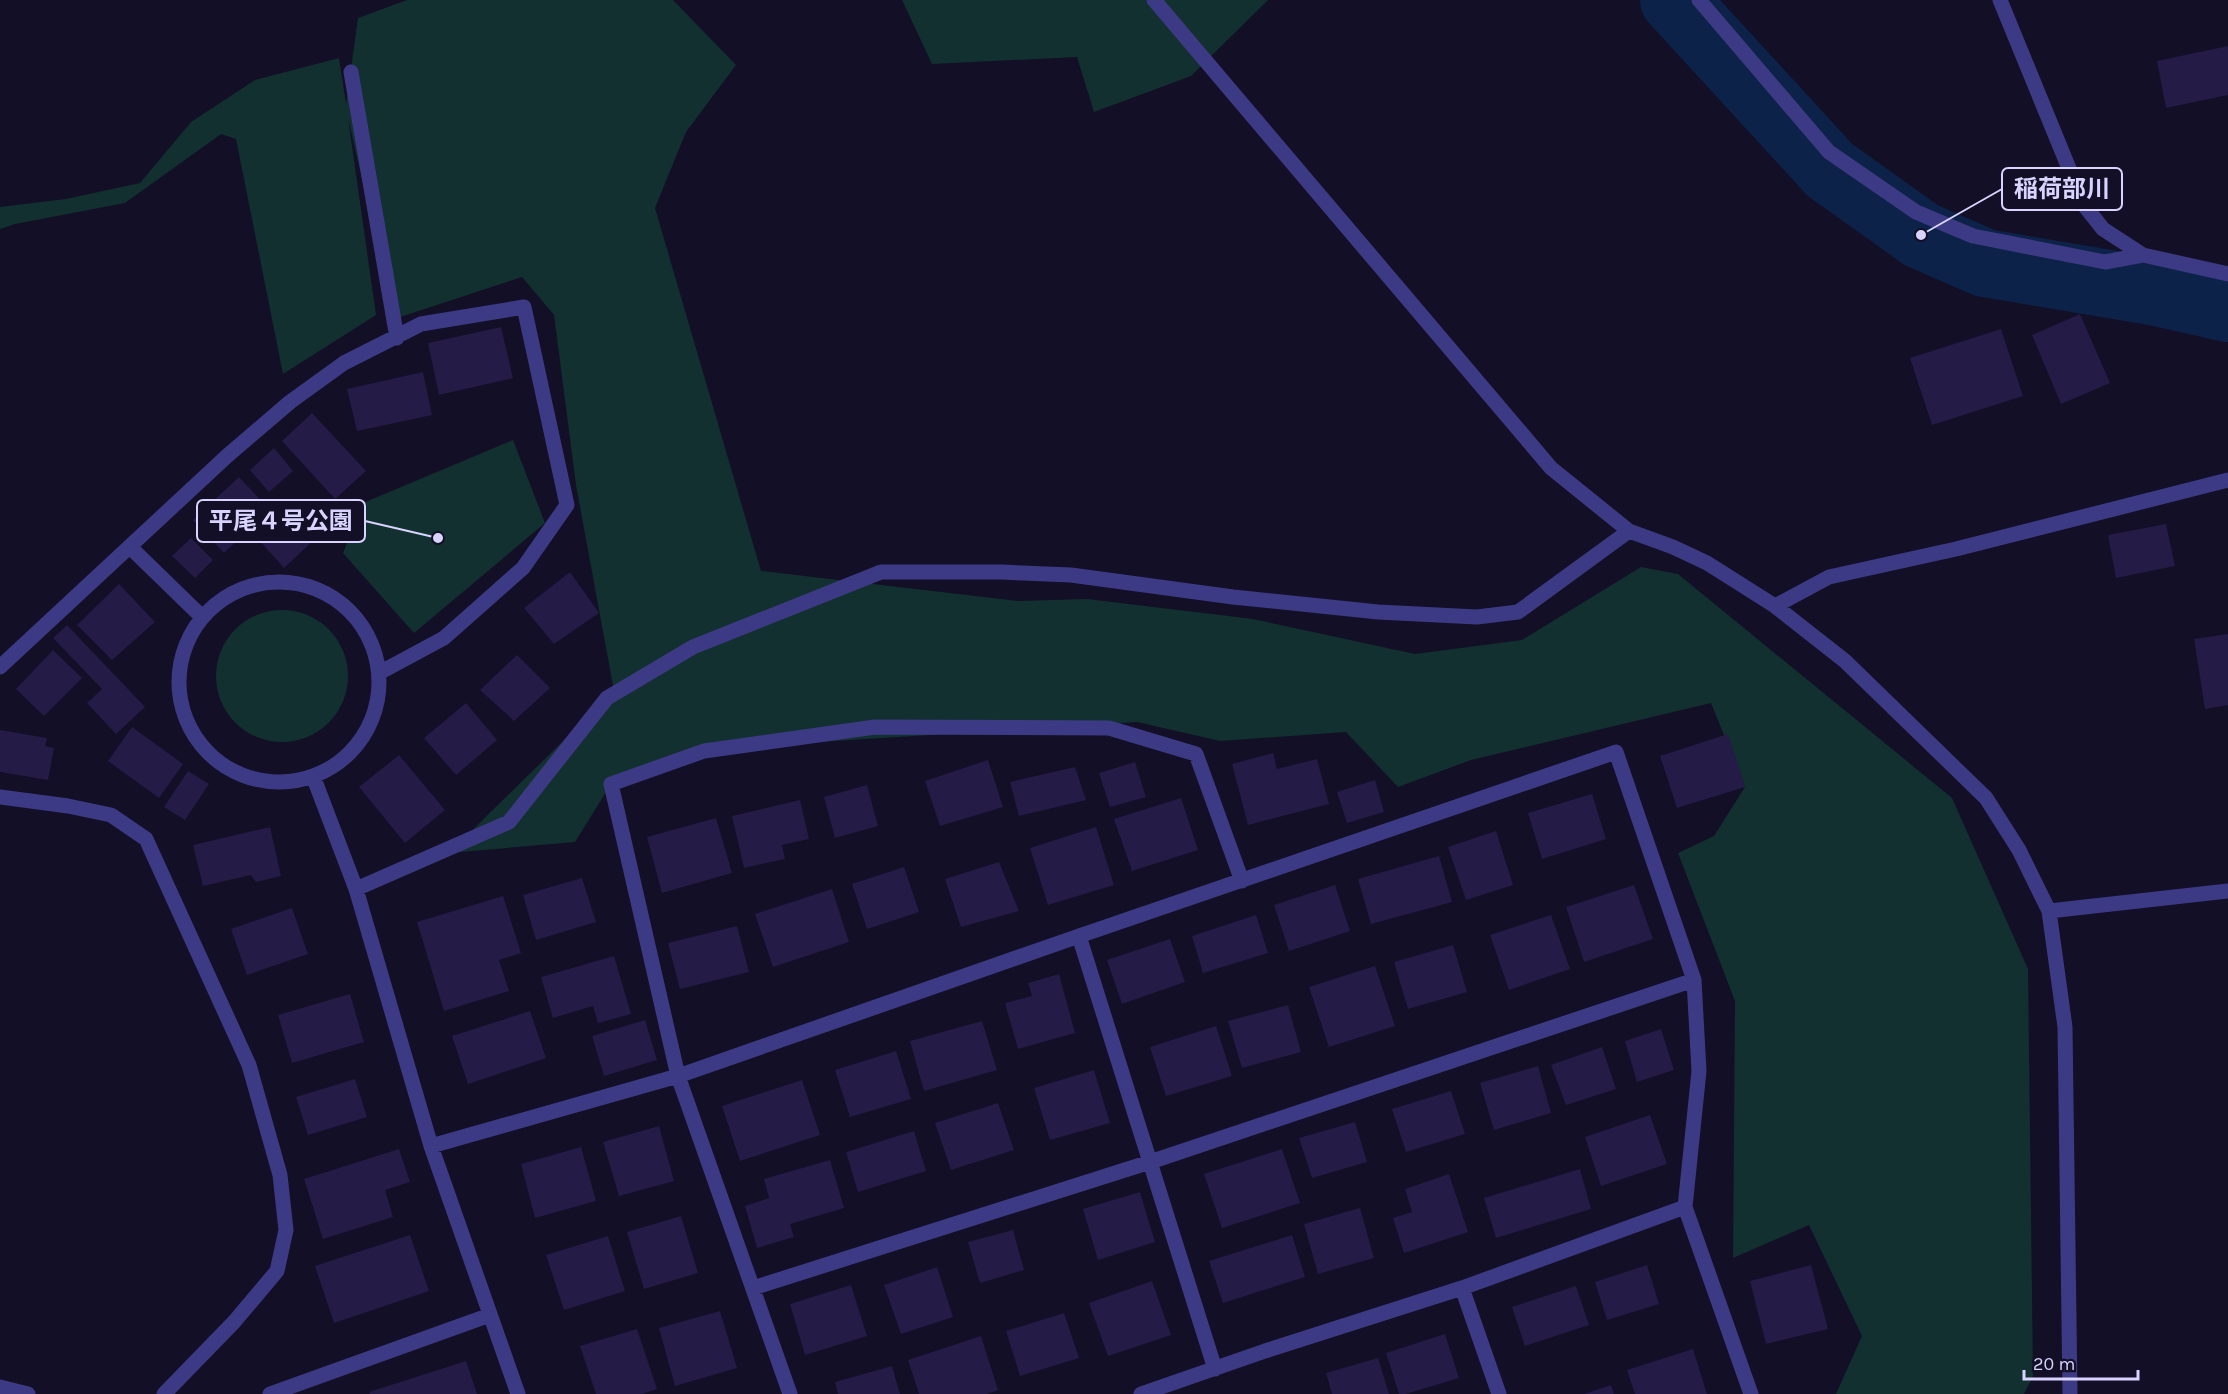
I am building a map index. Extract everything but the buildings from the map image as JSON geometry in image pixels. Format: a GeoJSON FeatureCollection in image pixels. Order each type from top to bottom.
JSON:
{"type":"FeatureCollection","features":[{"type":"Feature","properties":{"kind":"street"},"geometry":{"type":"LineString","coordinates":[[1154,0],[1551,468],[1629,531],[1707,563],[1775,606],[1845,661],[1986,798],[2019,850],[2049,910],[2065,1027],[2070,1394]]}},
{"type":"Feature","properties":{"kind":"street"},"geometry":{"type":"LineString","coordinates":[[1699,0],[1829,152],[1916,212],[1973,236],[2105,262],[2143,255]]}},
{"type":"Feature","properties":{"kind":"street"},"geometry":{"type":"LineString","coordinates":[[2000,0],[2084,205],[2103,229],[2143,255],[2228,274]]}},
{"type":"Feature","properties":{"kind":"street"},"geometry":{"type":"LineString","coordinates":[[351,72],[397,338]]}},
{"type":"Feature","properties":{"kind":"street"},"geometry":{"type":"LineString","coordinates":[[0,667],[227,456],[290,402],[344,363],[421,324],[524,306],[567,505],[523,568],[444,638],[379,673]]}},
{"type":"Feature","properties":{"kind":"street"},"geometry":{"type":"LineString","coordinates":[[1775,606],[1829,577],[1990,541],[2228,480]]}},
{"type":"Feature","properties":{"kind":"street"},"geometry":{"type":"LineString","coordinates":[[356,889],[509,822],[607,698],[693,647],[881,572],[1001,572],[1071,575],[1233,597],[1344,609],[1477,617],[1518,612],[1629,531]]}},
{"type":"Feature","properties":{"kind":"street"},"geometry":{"type":"LineString","coordinates":[[130,547],[201,616]]}},
{"type":"Feature","properties":{"kind":"street"},"geometry":{"type":"LineString","coordinates":[[264,583],[296,583],[328,594],[353,614],[371,642],[379,673],[377,706],[364,736],[342,761],[313,776],[281,782],[248,778],[219,762],[195,738],[181,708],[178,674],[187,641],[201,616],[232,593],[264,583]]}},
{"type":"Feature","properties":{"kind":"street"},"geometry":{"type":"LineString","coordinates":[[790,1394],[678,1076],[611,784],[705,751],[875,727],[1108,728],[1196,754],[1242,881]]}},
{"type":"Feature","properties":{"kind":"street"},"geometry":{"type":"LineString","coordinates":[[431,1146],[678,1076],[1616,752],[1694,980],[1699,1071],[1685,1207],[1751,1394]]}},
{"type":"Feature","properties":{"kind":"street"},"geometry":{"type":"LineString","coordinates":[[313,776],[356,889],[431,1146],[518,1394]]}},
{"type":"Feature","properties":{"kind":"street"},"geometry":{"type":"LineString","coordinates":[[0,797],[68,806],[111,815],[146,839],[249,1065],[280,1175],[286,1230],[278,1271],[234,1323],[164,1394]]}},
{"type":"Feature","properties":{"kind":"street"},"geometry":{"type":"LineString","coordinates":[[2049,910],[2228,891]]}},
{"type":"Feature","properties":{"kind":"street"},"geometry":{"type":"LineString","coordinates":[[1079,936],[1215,1369]]}},
{"type":"Feature","properties":{"kind":"street"},"geometry":{"type":"LineString","coordinates":[[753,1288],[1150,1162],[1694,980]]}},
{"type":"Feature","properties":{"kind":"street"},"geometry":{"type":"LineString","coordinates":[[1141,1394],[1462,1288],[1685,1207]]}},
{"type":"Feature","properties":{"kind":"street"},"geometry":{"type":"LineString","coordinates":[[1462,1288],[1499,1394]]}},
{"type":"Feature","properties":{"kind":"street"},"geometry":{"type":"LineString","coordinates":[[270,1394],[490,1315]]}},
{"type":"Feature","properties":{"kind":"street"},"geometry":{"type":"LineString","coordinates":[[0,1387],[28,1394]]}},
{"type":"Feature","properties":{"kind":"green space"},"geometry":{"type":"Polygon","coordinates":[[[407,0],[673,0],[736,65],[686,132],[655,208],[761,571],[1018,601],[1087,599],[1253,619],[1415,654],[1522,640],[1641,567],[1678,574],[1952,798],[2028,969],[2033,1376],[2024,1394],[1836,1394],[1862,1336],[1809,1225],[1733,1258],[1735,1001],[1678,853],[1714,836],[1745,787],[1711,703],[1471,760],[1398,787],[1346,732],[1220,741],[1137,722],[722,748],[611,784],[575,842],[449,853],[614,691],[576,485],[554,315],[522,277],[394,319],[348,118],[376,315],[283,374],[236,139],[221,134],[125,203],[15,224],[0,229],[0,207],[66,199],[140,183],[191,122],[255,80],[339,58],[346,104],[358,18],[407,0]]]}},
{"type":"Feature","properties":{"kind":"green space"},"geometry":{"type":"Polygon","coordinates":[[[902,0],[1268,0],[1191,76],[1094,112],[1077,57],[932,64],[902,0]]]}},
{"type":"Feature","properties":{"kind":"green space"},"geometry":{"type":"Polygon","coordinates":[[[513,440],[545,523],[414,633],[343,553],[363,503],[513,440]]]}},
{"type":"Feature","properties":{"kind":"green space"},"geometry":{"type":"Polygon","coordinates":[[[282,610],[307,615],[329,629],[343,651],[348,676],[343,701],[329,723],[307,737],[282,742],[257,737],[235,723],[221,701],[216,676],[221,651],[235,629],[257,615],[282,610]]]}},
{"type":"Feature","properties":{"kind":"waterway"},"geometry":{"type":"LineString","coordinates":[[1674,0],[1830,170],[1921,235],[1985,263],[2157,292],[2228,308]]}},
{"type":"Feature","properties":{"kind":"place","name":"稲荷部川"},"geometry":{"type":"Point","coordinates":[1921,235]}},
{"type":"Feature","properties":{"kind":"place","name":"平尾４号公園"},"geometry":{"type":"Point","coordinates":[438,538]}}]}
